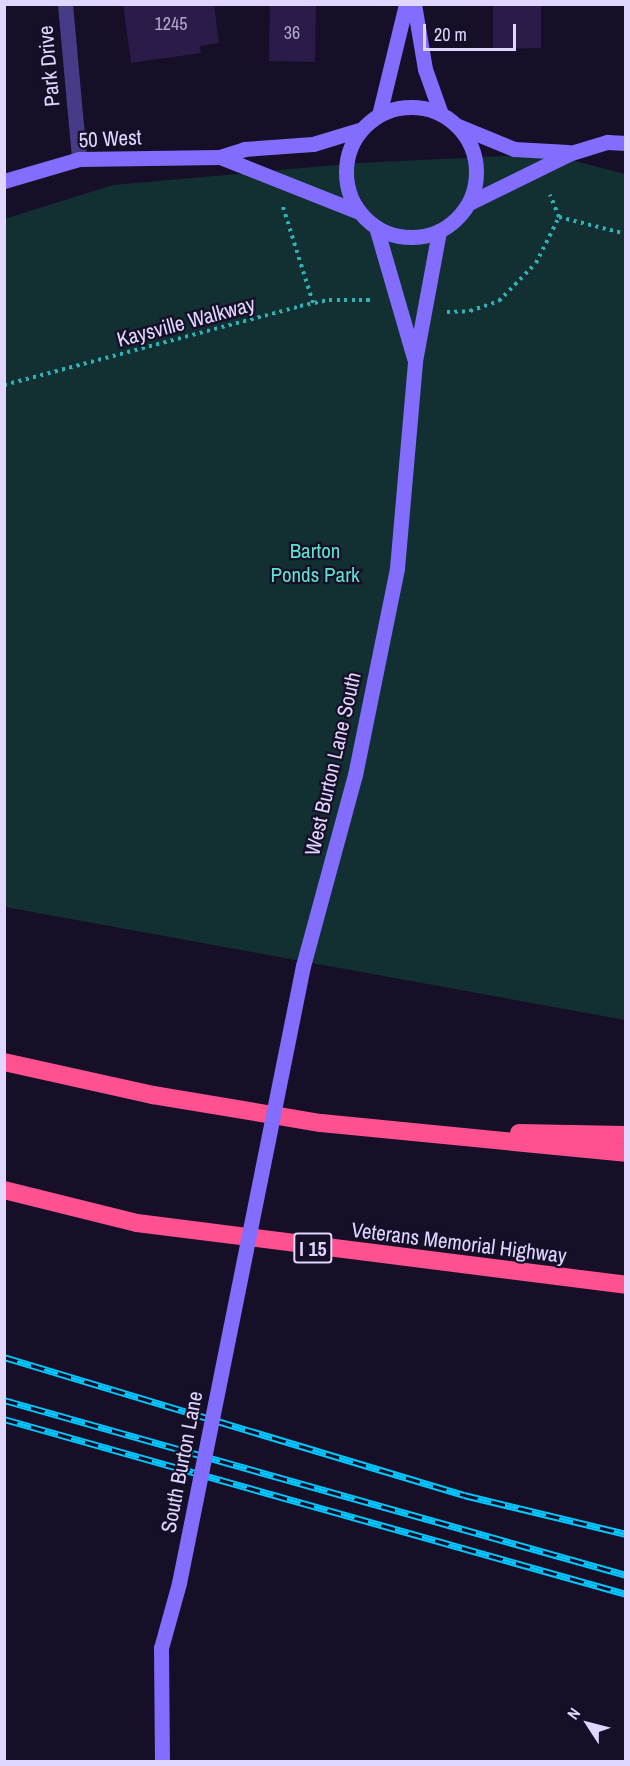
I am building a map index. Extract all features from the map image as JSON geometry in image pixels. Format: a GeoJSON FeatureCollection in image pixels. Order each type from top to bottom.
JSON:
{"type":"FeatureCollection","features":[{"type":"Feature","properties":{"kind":"highway"},"geometry":{"type":"LineString","coordinates":[[4,1062],[153,1095],[398,1131],[626,1153]]}},
{"type":"Feature","properties":{"kind":"highway"},"geometry":{"type":"LineString","coordinates":[[398,1131],[626,1135]]}},
{"type":"Feature","properties":{"kind":"highway","name":"Veterans Memorial Highway"},"geometry":{"type":"LineString","coordinates":[[4,1190],[137,1223],[626,1285]]}},
{"type":"Feature","properties":{"kind":"street","name":"Park Drive"},"geometry":{"type":"LineString","coordinates":[[65,4],[79,159]]}},
{"type":"Feature","properties":{"kind":"street"},"geometry":{"type":"LineString","coordinates":[[380,115],[406,4]]}},
{"type":"Feature","properties":{"kind":"street"},"geometry":{"type":"LineString","coordinates":[[414,4],[425,69],[441,114]]}},
{"type":"Feature","properties":{"kind":"street"},"geometry":{"type":"LineString","coordinates":[[571,153],[514,149],[458,126],[441,114],[422,107],[400,107],[380,115],[362,129],[346,170],[359,212],[376,227],[418,237],[439,231],[469,203],[571,153],[606,142],[626,143]]}},
{"type":"Feature","properties":{"kind":"street"},"geometry":{"type":"LineString","coordinates":[[458,126],[476,163],[469,203]]}},
{"type":"Feature","properties":{"kind":"street","name":"50 West"},"geometry":{"type":"LineString","coordinates":[[4,181],[79,159],[220,157],[244,148],[313,144],[362,129]]}},
{"type":"Feature","properties":{"kind":"street","name":"50 West"},"geometry":{"type":"LineString","coordinates":[[220,157],[359,212]]}},
{"type":"Feature","properties":{"kind":"street","name":"West Burton Lane South"},"geometry":{"type":"LineString","coordinates":[[376,227],[415,361]]}},
{"type":"Feature","properties":{"kind":"street","name":"West Burton Lane South"},"geometry":{"type":"LineString","coordinates":[[262,1171],[303,966],[355,775],[397,568],[415,361],[439,231]]}},
{"type":"Feature","properties":{"kind":"street","name":"South Burton Lane"},"geometry":{"type":"LineString","coordinates":[[162,1761],[161,1648],[179,1583],[262,1171]]}},
{"type":"Feature","properties":{"kind":"path"},"geometry":{"type":"LineString","coordinates":[[446,312],[470,311],[499,301],[537,263],[559,217],[550,195]]}},
{"type":"Feature","properties":{"kind":"path"},"geometry":{"type":"LineString","coordinates":[[278,196],[313,303]]}},
{"type":"Feature","properties":{"kind":"path"},"geometry":{"type":"LineString","coordinates":[[559,217],[626,234]]}},
{"type":"Feature","properties":{"kind":"path","name":"Kaysville Walkway"},"geometry":{"type":"LineString","coordinates":[[4,385],[313,303],[376,300]]}},
{"type":"Feature","properties":{"kind":"green space","name":"Barton Ponds Park"},"geometry":{"type":"Polygon","coordinates":[[[548,154],[625,174],[625,1020],[5,907],[4,219],[113,185],[358,163],[548,154]]]}},
{"type":"Feature","properties":{"kind":"building"},"geometry":{"type":"Polygon","coordinates":[[[123,4],[214,4],[219,43],[200,46],[201,53],[131,63],[123,4]]]}},
{"type":"Feature","properties":{"kind":"building"},"geometry":{"type":"Polygon","coordinates":[[[270,4],[316,4],[315,62],[269,61],[270,4]]]}},
{"type":"Feature","properties":{"kind":"building"},"geometry":{"type":"Polygon","coordinates":[[[493,4],[541,4],[541,48],[493,49],[493,4]]]}},
{"type":"Feature","properties":{"kind":"railway"},"geometry":{"type":"LineString","coordinates":[[4,1357],[464,1495],[626,1534]]}},
{"type":"Feature","properties":{"kind":"railway"},"geometry":{"type":"LineString","coordinates":[[4,1400],[626,1575]]}},
{"type":"Feature","properties":{"kind":"railway"},"geometry":{"type":"LineString","coordinates":[[4,1419],[626,1594]]}}]}
